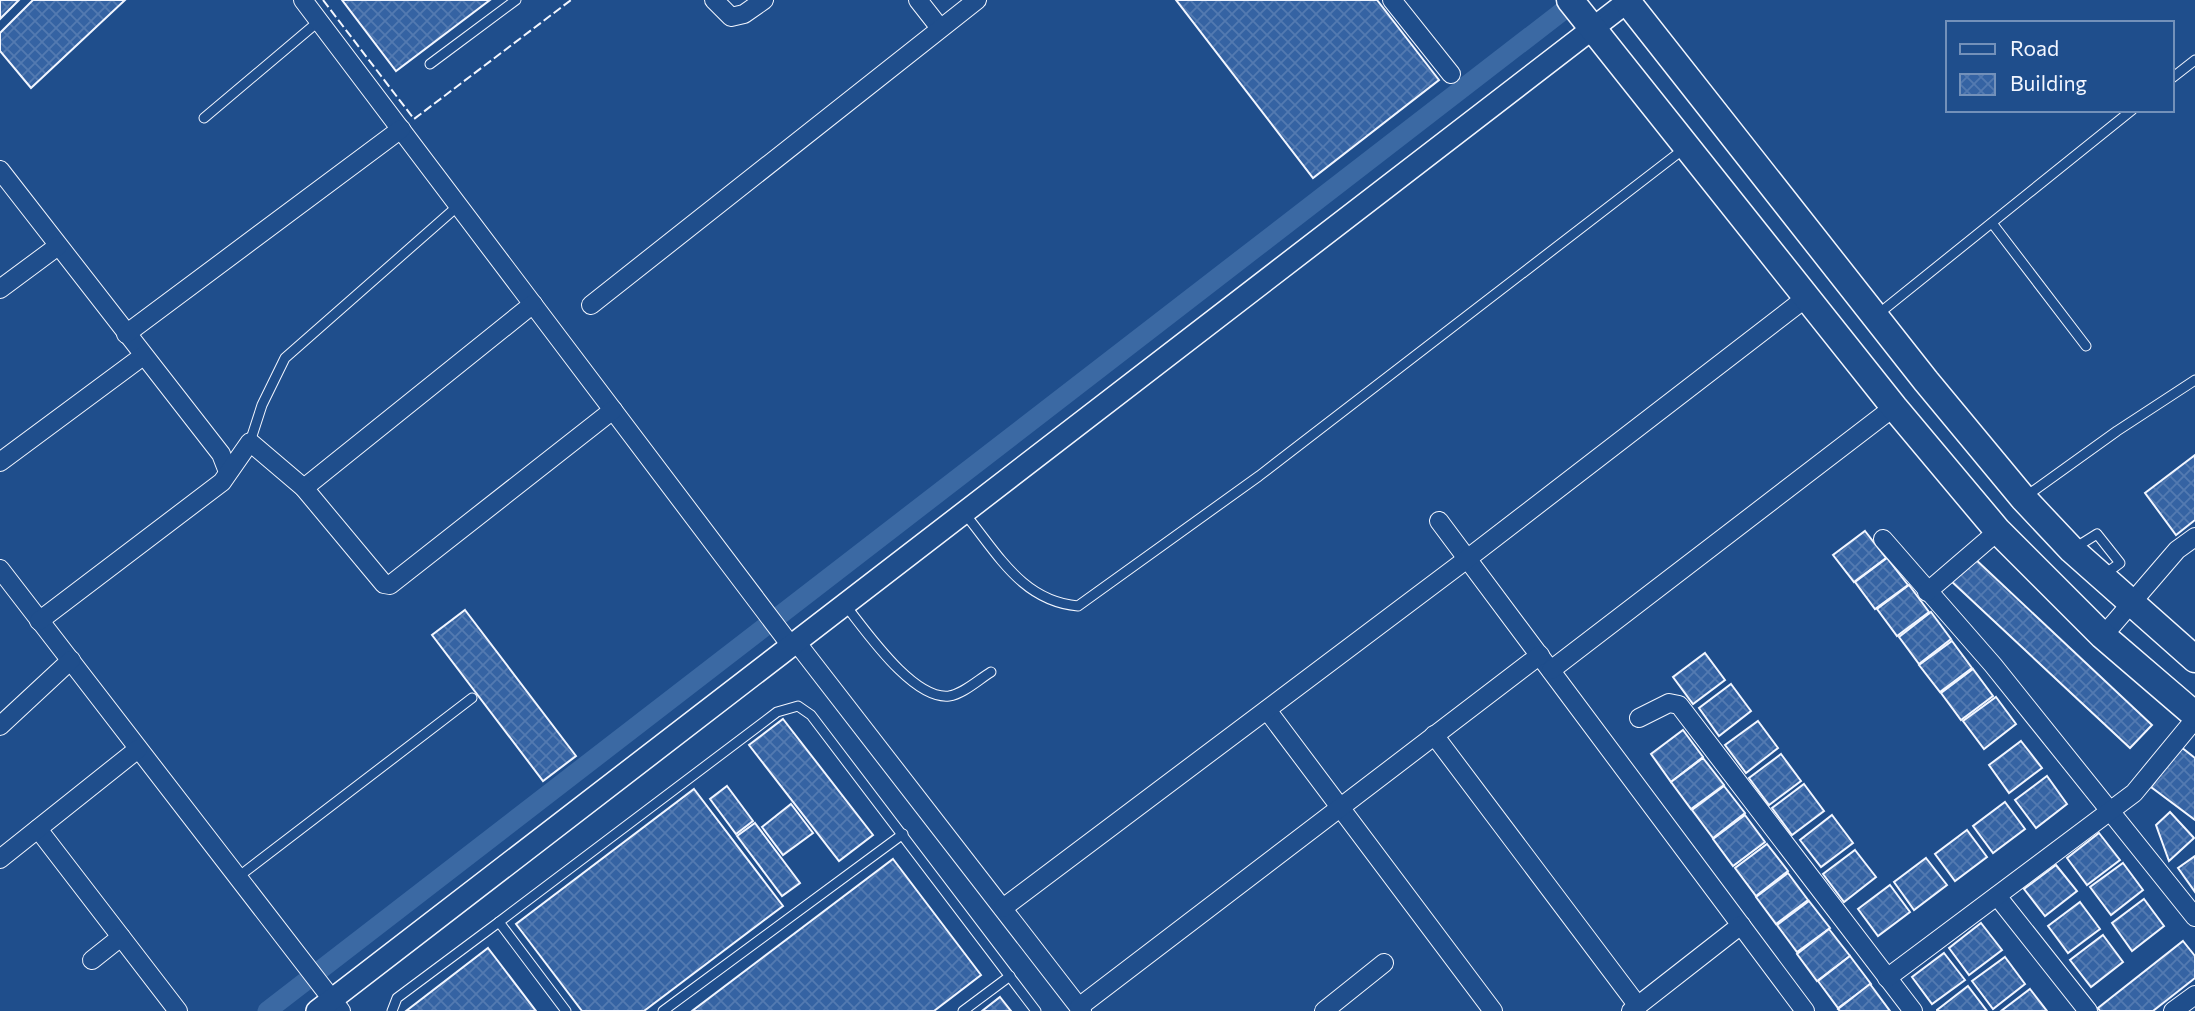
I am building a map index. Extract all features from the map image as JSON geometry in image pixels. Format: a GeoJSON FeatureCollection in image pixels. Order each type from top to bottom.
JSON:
{"type":"FeatureCollection","features":[{"type":"Feature","properties":{"kind":"main road"},"geometry":{"type":"LineString","coordinates":[[1628,1],[1875,316],[2023,498],[2101,578],[2195,659]]}},
{"type":"Feature","properties":{"kind":"main road"},"geometry":{"type":"LineString","coordinates":[[1581,14],[1894,407],[1997,531],[2103,636],[2195,717]]}},
{"type":"Feature","properties":{"kind":"street"},"geometry":{"type":"LineString","coordinates":[[303,0],[786,636],[1081,1009],[1434,735],[1545,663],[1894,407]]}},
{"type":"Feature","properties":{"kind":"street"},"geometry":{"type":"LineString","coordinates":[[714,0],[731,17],[744,14],[764,0]]}},
{"type":"Feature","properties":{"kind":"street"},"geometry":{"type":"LineString","coordinates":[[918,0],[940,28]]}},
{"type":"Feature","properties":{"kind":"street"},"geometry":{"type":"LineString","coordinates":[[591,305],[977,0]]}},
{"type":"Feature","properties":{"kind":"street"},"geometry":{"type":"LineString","coordinates":[[1392,0],[1451,74]]}},
{"type":"Feature","properties":{"kind":"street"},"geometry":{"type":"LineString","coordinates":[[0,570],[238,877],[329,1002],[786,636],[846,606],[965,514],[1581,14],[1628,1]]}},
{"type":"Feature","properties":{"kind":"street"},"geometry":{"type":"LineString","coordinates":[[126,334],[401,129]]}},
{"type":"Feature","properties":{"kind":"street"},"geometry":{"type":"LineString","coordinates":[[0,170],[142,356],[221,454],[228,472]]}},
{"type":"Feature","properties":{"kind":"street"},"geometry":{"type":"LineString","coordinates":[[0,289],[58,246]]}},
{"type":"Feature","properties":{"kind":"street"},"geometry":{"type":"LineString","coordinates":[[1003,908],[1467,559],[1807,297]]}},
{"type":"Feature","properties":{"kind":"street"},"geometry":{"type":"LineString","coordinates":[[304,488],[533,304]]}},
{"type":"Feature","properties":{"kind":"street"},"geometry":{"type":"LineString","coordinates":[[0,462],[142,356]]}},
{"type":"Feature","properties":{"kind":"street"},"geometry":{"type":"LineString","coordinates":[[39,621],[222,482],[250,442],[304,488],[384,584],[390,585],[613,410]]}},
{"type":"Feature","properties":{"kind":"street"},"geometry":{"type":"LineString","coordinates":[[1439,521],[1801,1009]]}},
{"type":"Feature","properties":{"kind":"street"},"geometry":{"type":"LineString","coordinates":[[1927,592],[1997,531]]}},
{"type":"Feature","properties":{"kind":"street"},"geometry":{"type":"LineString","coordinates":[[2103,636],[2177,551],[2195,537]]}},
{"type":"Feature","properties":{"kind":"street"},"geometry":{"type":"LineString","coordinates":[[1883,539],[1993,665],[2112,810],[2195,917]]}},
{"type":"Feature","properties":{"kind":"street"},"geometry":{"type":"LineString","coordinates":[[0,726],[71,660]]}},
{"type":"Feature","properties":{"kind":"street"},"geometry":{"type":"LineString","coordinates":[[1639,718],[1669,703],[1679,705],[1913,1011]]}},
{"type":"Feature","properties":{"kind":"street"},"geometry":{"type":"LineString","coordinates":[[1267,710],[1493,1011]]}},
{"type":"Feature","properties":{"kind":"street"},"geometry":{"type":"LineString","coordinates":[[1887,978],[2134,793],[2195,717]]}},
{"type":"Feature","properties":{"kind":"street"},"geometry":{"type":"LineString","coordinates":[[1434,735],[1635,1008],[1741,925]]}},
{"type":"Feature","properties":{"kind":"street"},"geometry":{"type":"LineString","coordinates":[[0,859],[138,749]]}},
{"type":"Feature","properties":{"kind":"street"},"geometry":{"type":"LineString","coordinates":[[38,829],[178,1011]]}},
{"type":"Feature","properties":{"kind":"street"},"geometry":{"type":"LineString","coordinates":[[1997,896],[2088,1011]]}},
{"type":"Feature","properties":{"kind":"street"},"geometry":{"type":"LineString","coordinates":[[92,960],[121,937]]}},
{"type":"Feature","properties":{"kind":"street"},"geometry":{"type":"LineString","coordinates":[[1324,1011],[1384,963]]}},
{"type":"Feature","properties":{"kind":"street"},"geometry":{"type":"LineString","coordinates":[[2173,1011],[2195,995]]}},
{"type":"Feature","properties":{"kind":"lane"},"geometry":{"type":"LineString","coordinates":[[430,64],[516,0]]}},
{"type":"Feature","properties":{"kind":"lane"},"geometry":{"type":"LineString","coordinates":[[204,118],[319,21]]}},
{"type":"Feature","properties":{"kind":"lane"},"geometry":{"type":"LineString","coordinates":[[2174,76],[2195,60]]}},
{"type":"Feature","properties":{"kind":"lane"},"geometry":{"type":"LineString","coordinates":[[1875,316],[2130,112]]}},
{"type":"Feature","properties":{"kind":"lane"},"geometry":{"type":"LineString","coordinates":[[965,514],[1030,591],[1056,604],[1078,606],[1259,476],[1688,146]]}},
{"type":"Feature","properties":{"kind":"lane"},"geometry":{"type":"LineString","coordinates":[[250,442],[262,405],[285,358],[459,205]]}},
{"type":"Feature","properties":{"kind":"lane"},"geometry":{"type":"LineString","coordinates":[[1992,223],[2086,346]]}},
{"type":"Feature","properties":{"kind":"lane"},"geometry":{"type":"LineString","coordinates":[[2023,498],[2195,380]]}},
{"type":"Feature","properties":{"kind":"lane"},"geometry":{"type":"LineString","coordinates":[[846,606],[894,665],[919,685],[939,696],[951,696],[991,673]]}},
{"type":"Feature","properties":{"kind":"lane"},"geometry":{"type":"LineString","coordinates":[[238,877],[472,698]]}},
{"type":"Feature","properties":{"kind":"lane"},"geometry":{"type":"LineString","coordinates":[[392,1011],[397,998],[777,712],[798,706],[811,715],[1036,1011]]}},
{"type":"Feature","properties":{"kind":"lane"},"geometry":{"type":"LineString","coordinates":[[663,1011],[902,834]]}},
{"type":"Feature","properties":{"kind":"lane"},"geometry":{"type":"LineString","coordinates":[[499,922],[566,1011]]}},
{"type":"Feature","properties":{"kind":"lane"},"geometry":{"type":"LineString","coordinates":[[963,1011],[1010,976]]}},
{"type":"Feature","properties":{"kind":"building"},"geometry":{"type":"Polygon","coordinates":[[[0,0],[19,0],[0,19],[0,0]]]}},
{"type":"Feature","properties":{"kind":"building"},"geometry":{"type":"Polygon","coordinates":[[[33,0],[125,0],[31,88],[0,51],[0,33],[33,0]]]}},
{"type":"Feature","properties":{"kind":"building"},"geometry":{"type":"Polygon","coordinates":[[[342,0],[490,0],[396,71],[342,0]]]}},
{"type":"Feature","properties":{"kind":"building"},"geometry":{"type":"Polygon","coordinates":[[[1176,0],[1377,0],[1439,80],[1313,178],[1176,0]]]}},
{"type":"Feature","properties":{"kind":"building"},"geometry":{"type":"Polygon","coordinates":[[[2195,455],[2195,520],[2176,535],[2145,493],[2195,455]]]}},
{"type":"Feature","properties":{"kind":"building"},"geometry":{"type":"Polygon","coordinates":[[[1865,531],[1886,558],[1854,582],[1833,555],[1865,531]]]}},
{"type":"Feature","properties":{"kind":"building"},"geometry":{"type":"Polygon","coordinates":[[[1973,557],[2152,725],[2130,748],[1951,581],[1973,557]]]}},
{"type":"Feature","properties":{"kind":"building"},"geometry":{"type":"Polygon","coordinates":[[[1887,558],[1908,585],[1875,609],[1855,582],[1887,558]]]}},
{"type":"Feature","properties":{"kind":"building"},"geometry":{"type":"Polygon","coordinates":[[[1909,585],[1929,612],[1897,636],[1877,609],[1909,585]]]}},
{"type":"Feature","properties":{"kind":"building"},"geometry":{"type":"Polygon","coordinates":[[[465,610],[576,756],[543,781],[432,635],[465,610]]]}},
{"type":"Feature","properties":{"kind":"building"},"geometry":{"type":"Polygon","coordinates":[[[1931,612],[1951,639],[1919,664],[1899,637],[1931,612]]]}},
{"type":"Feature","properties":{"kind":"building"},"geometry":{"type":"Polygon","coordinates":[[[1952,641],[1972,668],[1940,692],[1919,665],[1952,641]]]}},
{"type":"Feature","properties":{"kind":"building"},"geometry":{"type":"Polygon","coordinates":[[[1705,653],[1725,680],[1693,704],[1673,677],[1705,653]]]}},
{"type":"Feature","properties":{"kind":"building"},"geometry":{"type":"Polygon","coordinates":[[[1973,669],[1993,696],[1961,720],[1941,693],[1973,669]]]}},
{"type":"Feature","properties":{"kind":"building"},"geometry":{"type":"Polygon","coordinates":[[[1731,684],[1751,711],[1719,736],[1699,708],[1731,684]]]}},
{"type":"Feature","properties":{"kind":"building"},"geometry":{"type":"Polygon","coordinates":[[[1996,697],[2016,724],[1984,749],[1963,721],[1996,697]]]}},
{"type":"Feature","properties":{"kind":"building"},"geometry":{"type":"Polygon","coordinates":[[[783,719],[873,835],[839,861],[749,745],[783,719]]]}},
{"type":"Feature","properties":{"kind":"building"},"geometry":{"type":"Polygon","coordinates":[[[1758,721],[1778,748],[1746,773],[1725,745],[1758,721]]]}},
{"type":"Feature","properties":{"kind":"building"},"geometry":{"type":"Polygon","coordinates":[[[1683,730],[1703,757],[1671,782],[1651,754],[1683,730]]]}},
{"type":"Feature","properties":{"kind":"building"},"geometry":{"type":"Polygon","coordinates":[[[2021,741],[2042,768],[2009,793],[1989,765],[2021,741]]]}},
{"type":"Feature","properties":{"kind":"building"},"geometry":{"type":"Polygon","coordinates":[[[2181,747],[2195,758],[2195,820],[2151,787],[2181,747]]]}},
{"type":"Feature","properties":{"kind":"building"},"geometry":{"type":"Polygon","coordinates":[[[1781,754],[1801,781],[1769,805],[1749,778],[1781,754]]]}},
{"type":"Feature","properties":{"kind":"building"},"geometry":{"type":"Polygon","coordinates":[[[1703,758],[1724,785],[1691,809],[1671,782],[1703,758]]]}},
{"type":"Feature","properties":{"kind":"building"},"geometry":{"type":"Polygon","coordinates":[[[2047,776],[2067,804],[2036,828],[2015,800],[2047,776]]]}},
{"type":"Feature","properties":{"kind":"building"},"geometry":{"type":"Polygon","coordinates":[[[1804,784],[1824,811],[1792,835],[1772,808],[1804,784]]]}},
{"type":"Feature","properties":{"kind":"building"},"geometry":{"type":"Polygon","coordinates":[[[727,786],[753,821],[736,834],[710,799],[727,786]]]}},
{"type":"Feature","properties":{"kind":"building"},"geometry":{"type":"Polygon","coordinates":[[[1724,786],[1745,813],[1713,838],[1692,810],[1724,786]]]}},
{"type":"Feature","properties":{"kind":"building"},"geometry":{"type":"Polygon","coordinates":[[[694,789],[783,906],[644,1011],[582,1011],[516,924],[694,789]]]}},
{"type":"Feature","properties":{"kind":"building"},"geometry":{"type":"Polygon","coordinates":[[[2005,802],[2025,829],[1993,853],[1973,826],[2005,802]]]}},
{"type":"Feature","properties":{"kind":"building"},"geometry":{"type":"Polygon","coordinates":[[[791,804],[813,833],[783,855],[762,827],[791,804]]]}},
{"type":"Feature","properties":{"kind":"building"},"geometry":{"type":"Polygon","coordinates":[[[2170,812],[2194,838],[2169,861],[2156,825],[2170,812]]]}},
{"type":"Feature","properties":{"kind":"building"},"geometry":{"type":"Polygon","coordinates":[[[1745,815],[1765,842],[1733,866],[1713,839],[1745,815]]]}},
{"type":"Feature","properties":{"kind":"building"},"geometry":{"type":"Polygon","coordinates":[[[1832,815],[1853,843],[1821,867],[1800,840],[1832,815]]]}},
{"type":"Feature","properties":{"kind":"building"},"geometry":{"type":"Polygon","coordinates":[[[755,823],[800,883],[782,896],[737,836],[755,823]]]}},
{"type":"Feature","properties":{"kind":"building"},"geometry":{"type":"Polygon","coordinates":[[[1967,830],[1987,857],[1955,881],[1935,854],[1967,830]]]}},
{"type":"Feature","properties":{"kind":"building"},"geometry":{"type":"Polygon","coordinates":[[[2099,833],[2120,860],[2087,885],[2067,858],[2099,833]]]}},
{"type":"Feature","properties":{"kind":"building"},"geometry":{"type":"Polygon","coordinates":[[[1767,844],[1788,871],[1756,896],[1735,868],[1767,844]]]}},
{"type":"Feature","properties":{"kind":"building"},"geometry":{"type":"Polygon","coordinates":[[[1855,850],[1876,877],[1844,902],[1823,874],[1855,850]]]}},
{"type":"Feature","properties":{"kind":"building"},"geometry":{"type":"Polygon","coordinates":[[[2195,856],[2195,892],[2178,868],[2195,856]]]}},
{"type":"Feature","properties":{"kind":"building"},"geometry":{"type":"Polygon","coordinates":[[[1926,858],[1947,885],[1914,910],[1894,882],[1926,858]]]}},
{"type":"Feature","properties":{"kind":"building"},"geometry":{"type":"Polygon","coordinates":[[[893,859],[981,975],[934,1011],[692,1011],[893,859]]]}},
{"type":"Feature","properties":{"kind":"building"},"geometry":{"type":"Polygon","coordinates":[[[2123,863],[2143,890],[2111,915],[2090,887],[2123,863]]]}},
{"type":"Feature","properties":{"kind":"building"},"geometry":{"type":"Polygon","coordinates":[[[2056,865],[2077,891],[2045,916],[2024,889],[2056,865]]]}},
{"type":"Feature","properties":{"kind":"building"},"geometry":{"type":"Polygon","coordinates":[[[1788,873],[1808,900],[1776,924],[1756,897],[1788,873]]]}},
{"type":"Feature","properties":{"kind":"building"},"geometry":{"type":"Polygon","coordinates":[[[1890,885],[1910,912],[1878,936],[1858,909],[1890,885]]]}},
{"type":"Feature","properties":{"kind":"building"},"geometry":{"type":"Polygon","coordinates":[[[2144,899],[2164,926],[2132,951],[2112,923],[2144,899]]]}},
{"type":"Feature","properties":{"kind":"building"},"geometry":{"type":"Polygon","coordinates":[[[1809,901],[1830,928],[1797,952],[1777,925],[1809,901]]]}},
{"type":"Feature","properties":{"kind":"building"},"geometry":{"type":"Polygon","coordinates":[[[2080,902],[2100,929],[2068,953],[2048,926],[2080,902]]]}},
{"type":"Feature","properties":{"kind":"building"},"geometry":{"type":"Polygon","coordinates":[[[1981,923],[2002,950],[1969,975],[1949,948],[1981,923]]]}},
{"type":"Feature","properties":{"kind":"building"},"geometry":{"type":"Polygon","coordinates":[[[1829,929],[1850,956],[1817,981],[1797,954],[1829,929]]]}},
{"type":"Feature","properties":{"kind":"building"},"geometry":{"type":"Polygon","coordinates":[[[2103,935],[2123,962],[2091,987],[2070,960],[2103,935]]]}},
{"type":"Feature","properties":{"kind":"building"},"geometry":{"type":"Polygon","coordinates":[[[2183,941],[2195,956],[2195,978],[2153,1011],[2100,1011],[2098,1008],[2183,941]]]}},
{"type":"Feature","properties":{"kind":"building"},"geometry":{"type":"Polygon","coordinates":[[[488,948],[536,1011],[406,1011],[488,948]]]}},
{"type":"Feature","properties":{"kind":"building"},"geometry":{"type":"Polygon","coordinates":[[[1944,953],[1965,980],[1932,1004],[1912,977],[1944,953]]]}},
{"type":"Feature","properties":{"kind":"building"},"geometry":{"type":"Polygon","coordinates":[[[1850,956],[1871,984],[1838,1008],[1818,981],[1850,956]]]}},
{"type":"Feature","properties":{"kind":"building"},"geometry":{"type":"Polygon","coordinates":[[[2005,957],[2025,984],[1993,1009],[1972,981],[2005,957]]]}},
{"type":"Feature","properties":{"kind":"building"},"geometry":{"type":"Polygon","coordinates":[[[1870,984],[1890,1011],[1838,1009],[1870,984]]]}},
{"type":"Feature","properties":{"kind":"building"},"geometry":{"type":"Polygon","coordinates":[[[1968,986],[1987,1011],[1937,1011],[1937,1010],[1968,986]]]}},
{"type":"Feature","properties":{"kind":"building"},"geometry":{"type":"Polygon","coordinates":[[[2030,989],[2047,1011],[2001,1011],[2030,989]]]}},
{"type":"Feature","properties":{"kind":"building"},"geometry":{"type":"Polygon","coordinates":[[[1000,997],[1011,1011],[982,1011],[1000,997]]]}},
{"type":"Feature","properties":{"kind":"waterway"},"geometry":{"type":"LineString","coordinates":[[267,1011],[1577,0]]}},
{"type":"Feature","properties":{"kind":"fence"},"geometry":{"type":"LineString","coordinates":[[323,0],[414,119],[571,0]]}}]}
